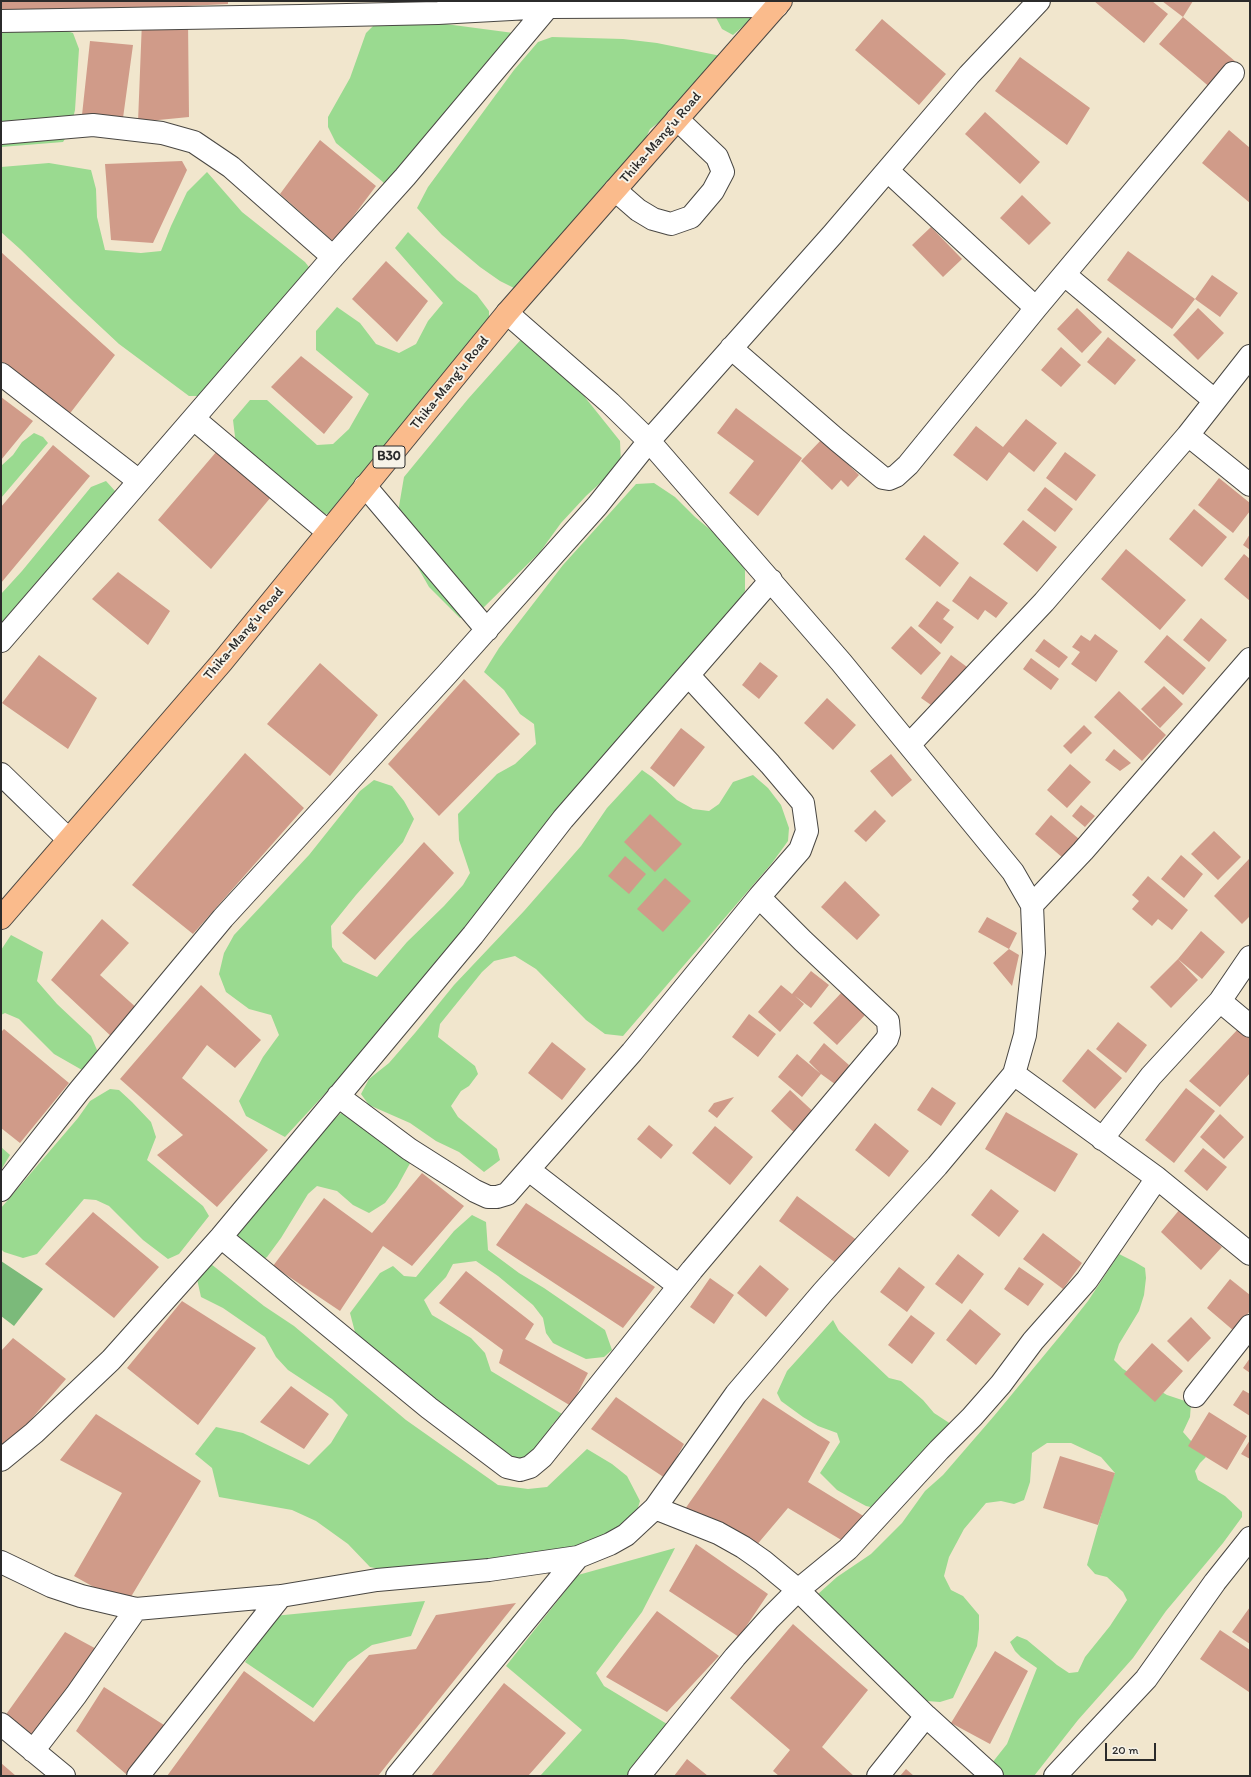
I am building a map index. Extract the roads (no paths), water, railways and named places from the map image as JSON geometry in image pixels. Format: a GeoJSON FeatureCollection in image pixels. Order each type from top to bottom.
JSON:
{"type":"FeatureCollection","features":[{"type":"Feature","properties":{"kind":"highway","name":"Thika-Mang'u Road"},"geometry":{"type":"LineString","coordinates":[[1,918],[68,838],[222,662],[507,313],[779,4]]}},
{"type":"Feature","properties":{"kind":"street"},"geometry":{"type":"LineString","coordinates":[[1,1190],[79,1091],[223,918],[487,630],[597,506],[649,441],[833,234],[969,75],[1040,1]]}},
{"type":"Feature","properties":{"kind":"street"},"geometry":{"type":"LineString","coordinates":[[1,21],[438,13],[548,7],[779,4]]}},
{"type":"Feature","properties":{"kind":"street"},"geometry":{"type":"LineString","coordinates":[[5,629],[194,419],[468,104],[548,7]]}},
{"type":"Feature","properties":{"kind":"street"},"geometry":{"type":"LineString","coordinates":[[731,348],[883,478],[889,479],[896,476],[908,465],[1036,308],[1233,72]]}},
{"type":"Feature","properties":{"kind":"street"},"geometry":{"type":"LineString","coordinates":[[615,190],[638,210],[653,219],[671,224],[691,217],[713,191],[723,172],[716,157],[677,119]]}},
{"type":"Feature","properties":{"kind":"street"},"geometry":{"type":"LineString","coordinates":[[1,133],[93,125],[162,133],[194,142],[231,167],[333,258]]}},
{"type":"Feature","properties":{"kind":"street"},"geometry":{"type":"LineString","coordinates":[[888,170],[1036,308]]}},
{"type":"Feature","properties":{"kind":"street"},"geometry":{"type":"LineString","coordinates":[[1065,275],[1214,400]]}},
{"type":"Feature","properties":{"kind":"street"},"geometry":{"type":"LineString","coordinates":[[1,1562],[51,1586],[81,1596],[136,1609],[281,1596],[377,1580],[489,1570],[578,1557],[626,1535],[655,1508],[736,1394],[823,1292],[937,1166],[1014,1074],[1025,1035],[1034,953],[1032,905],[1013,872],[771,580],[649,441],[610,403],[507,313]]}},
{"type":"Feature","properties":{"kind":"street"},"geometry":{"type":"LineString","coordinates":[[909,745],[1044,602],[1188,435],[1250,356]]}},
{"type":"Feature","properties":{"kind":"street"},"geometry":{"type":"LineString","coordinates":[[1,374],[139,481]]}},
{"type":"Feature","properties":{"kind":"street"},"geometry":{"type":"LineString","coordinates":[[194,419],[328,532]]}},
{"type":"Feature","properties":{"kind":"street"},"geometry":{"type":"LineString","coordinates":[[1188,435],[1250,485]]}},
{"type":"Feature","properties":{"kind":"street"},"geometry":{"type":"LineString","coordinates":[[365,486],[487,630]]}},
{"type":"Feature","properties":{"kind":"street"},"geometry":{"type":"LineString","coordinates":[[1,1460],[34,1433],[111,1360],[221,1237],[473,935],[563,819],[771,580]]}},
{"type":"Feature","properties":{"kind":"street"},"geometry":{"type":"LineString","coordinates":[[1032,905],[1083,851],[1250,659]]}},
{"type":"Feature","properties":{"kind":"street"},"geometry":{"type":"LineString","coordinates":[[338,1096],[427,1161],[475,1191],[488,1197],[497,1197],[507,1194],[632,1052],[759,897],[800,850],[807,831],[803,803],[770,764],[689,676]]}},
{"type":"Feature","properties":{"kind":"street"},"geometry":{"type":"LineString","coordinates":[[1,774],[68,838]]}},
{"type":"Feature","properties":{"kind":"street"},"geometry":{"type":"LineString","coordinates":[[221,1237],[429,1408],[507,1467],[520,1470],[530,1467],[542,1457],[679,1286],[887,1039],[889,1033],[888,1021],[803,941],[759,897]]}},
{"type":"Feature","properties":{"kind":"street"},"geometry":{"type":"LineString","coordinates":[[1102,1138],[1152,1076],[1220,1001],[1250,957]]}},
{"type":"Feature","properties":{"kind":"street"},"geometry":{"type":"LineString","coordinates":[[1220,1001],[1250,1026]]}},
{"type":"Feature","properties":{"kind":"street"},"geometry":{"type":"LineString","coordinates":[[1014,1074],[1157,1178],[1250,1254]]}},
{"type":"Feature","properties":{"kind":"street"},"geometry":{"type":"LineString","coordinates":[[529,1170],[679,1286]]}},
{"type":"Feature","properties":{"kind":"street"},"geometry":{"type":"LineString","coordinates":[[639,1776],[735,1657],[798,1590],[848,1549],[1001,1384],[1033,1341],[1087,1280],[1157,1178]]}},
{"type":"Feature","properties":{"kind":"street"},"geometry":{"type":"LineString","coordinates":[[1195,1396],[1250,1326]]}},
{"type":"Feature","properties":{"kind":"street"},"geometry":{"type":"LineString","coordinates":[[655,1508],[718,1533],[744,1547],[798,1590],[926,1716],[992,1776]]}},
{"type":"Feature","properties":{"kind":"street"},"geometry":{"type":"LineString","coordinates":[[1054,1776],[1146,1678],[1215,1582],[1250,1538]]}},
{"type":"Feature","properties":{"kind":"street"},"geometry":{"type":"LineString","coordinates":[[397,1776],[578,1557]]}},
{"type":"Feature","properties":{"kind":"street"},"geometry":{"type":"LineString","coordinates":[[138,1776],[281,1596]]}},
{"type":"Feature","properties":{"kind":"street"},"geometry":{"type":"LineString","coordinates":[[33,1751],[76,1695],[136,1609]]}},
{"type":"Feature","properties":{"kind":"street"},"geometry":{"type":"LineString","coordinates":[[878,1776],[926,1716]]}},
{"type":"Feature","properties":{"kind":"street"},"geometry":{"type":"LineString","coordinates":[[1,1724],[64,1776]]}}]}
